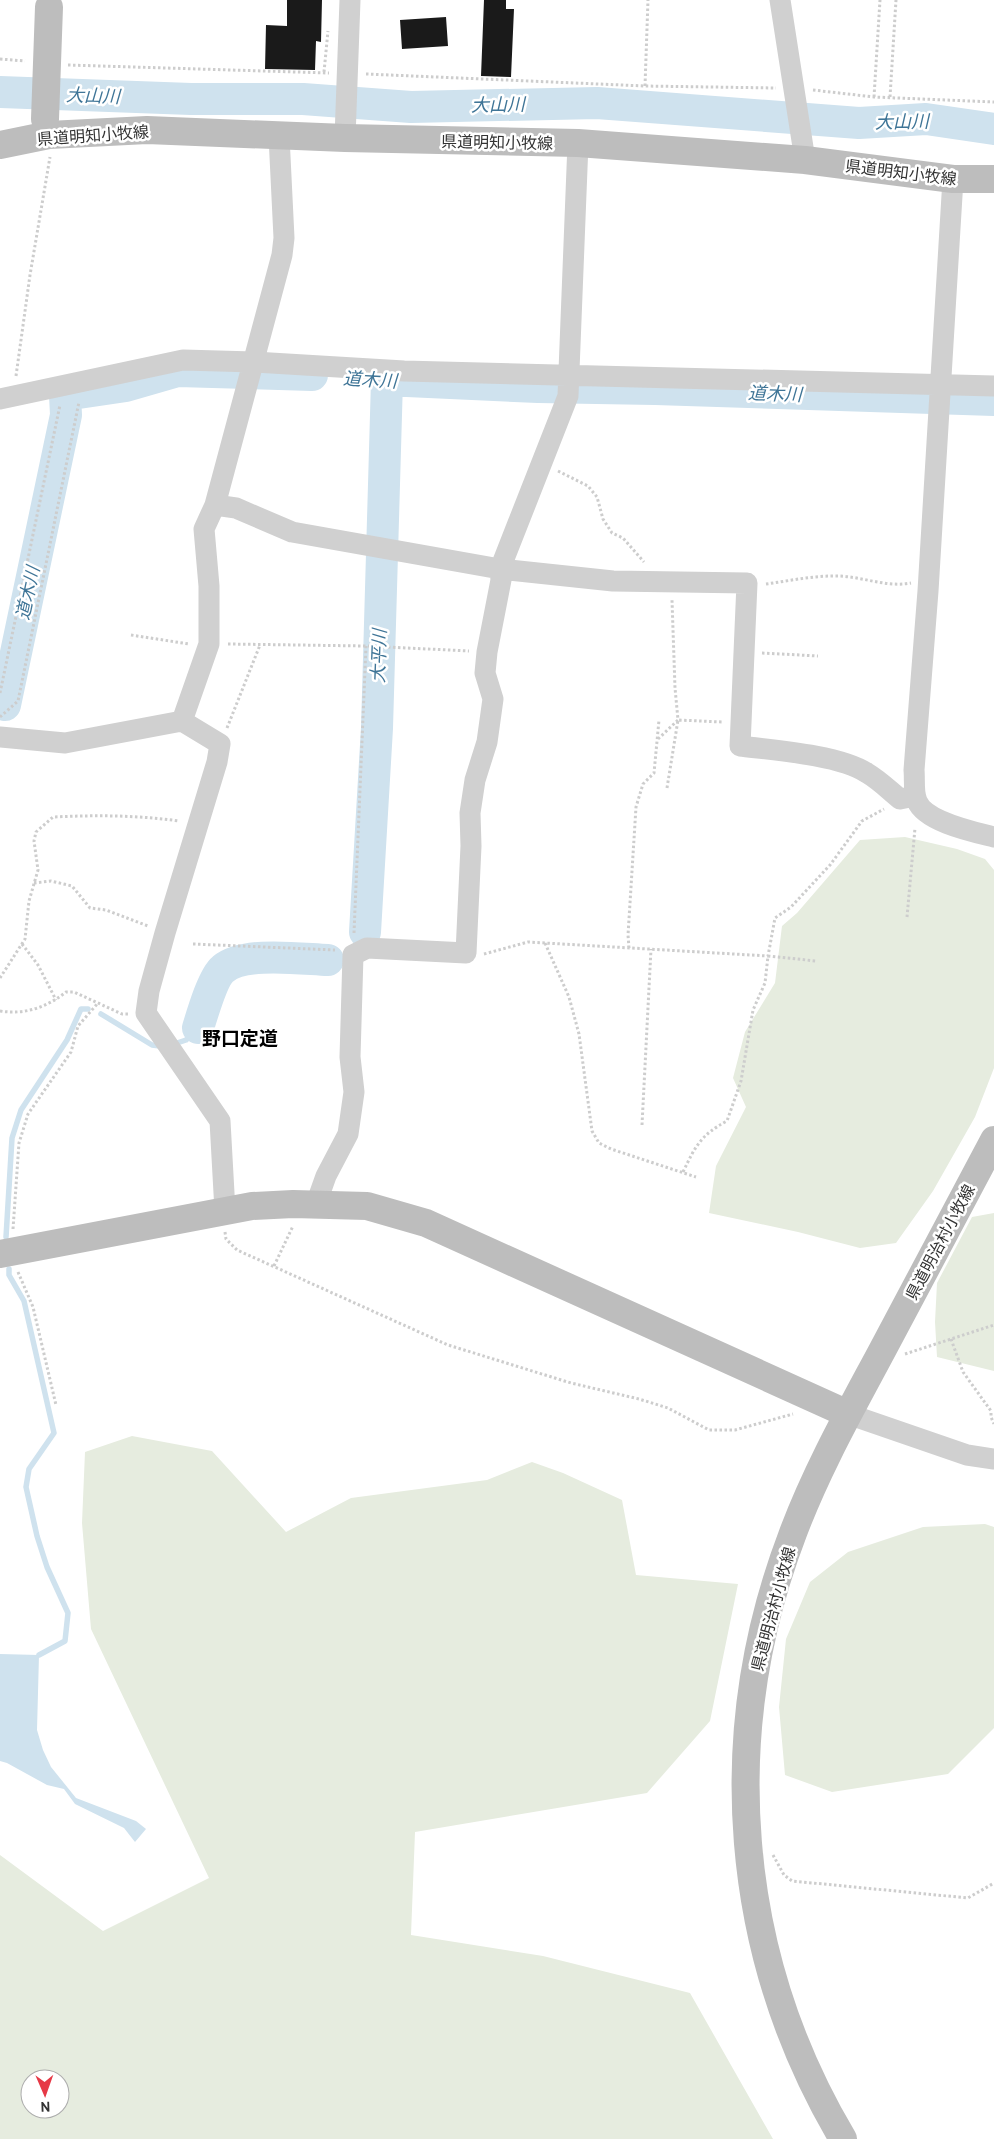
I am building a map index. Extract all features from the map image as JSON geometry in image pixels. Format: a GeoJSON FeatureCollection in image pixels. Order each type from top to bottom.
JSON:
{"type":"FeatureCollection","features":[{"type":"Feature","properties":{"kind":"main road"},"geometry":{"type":"LineString","coordinates":[[47,127],[49,3]]}},
{"type":"Feature","properties":{"kind":"main road","name":"県道明知小牧線"},"geometry":{"type":"LineString","coordinates":[[0,145],[47,127],[279,136],[345,133],[804,151],[952,179],[994,179]]}},
{"type":"Feature","properties":{"kind":"main road","name":"県道明治村小牧線"},"geometry":{"type":"LineString","coordinates":[[843,2139],[804,2066],[772,1980],[752,1889],[745,1800],[750,1709],[763,1632],[792,1536],[816,1480],[848,1414],[994,1140]]}},
{"type":"Feature","properties":{"kind":"main road"},"geometry":{"type":"LineString","coordinates":[[6,1253],[252,1206],[304,1204],[367,1206],[426,1223],[848,1414]]}},
{"type":"Feature","properties":{"kind":"street"},"geometry":{"type":"LineString","coordinates":[[345,133],[350,0]]}},
{"type":"Feature","properties":{"kind":"street"},"geometry":{"type":"LineString","coordinates":[[780,0],[804,151]]}},
{"type":"Feature","properties":{"kind":"street"},"geometry":{"type":"LineString","coordinates":[[182,721],[209,644],[209,586],[204,529],[215,504],[282,255],[284,238],[279,136]]}},
{"type":"Feature","properties":{"kind":"street"},"geometry":{"type":"LineString","coordinates":[[304,1204],[326,1176],[348,1134],[354,1092],[350,1057],[353,955],[367,948],[466,952],[471,846],[470,813],[475,780],[487,742],[493,699],[485,673],[487,652],[501,580],[500,569],[541,464],[568,384],[578,143]]}},
{"type":"Feature","properties":{"kind":"street"},"geometry":{"type":"LineString","coordinates":[[911,800],[928,578],[952,179]]}},
{"type":"Feature","properties":{"kind":"street"},"geometry":{"type":"LineString","coordinates":[[7,398],[182,360],[254,362],[404,371],[568,384],[939,395],[994,386]]}},
{"type":"Feature","properties":{"kind":"street"},"geometry":{"type":"LineString","coordinates":[[215,504],[236,508],[292,532],[500,569],[613,581],[747,582],[740,746],[807,755],[853,766],[867,772],[930,814],[958,829],[994,837]]}},
{"type":"Feature","properties":{"kind":"street"},"geometry":{"type":"LineString","coordinates":[[0,737],[65,743],[182,721],[220,744],[149,991],[146,1013],[220,1121],[224,1212]]}},
{"type":"Feature","properties":{"kind":"street"},"geometry":{"type":"LineString","coordinates":[[848,1414],[967,1455],[994,1459]]}},
{"type":"Feature","properties":{"kind":"path"},"geometry":{"type":"LineString","coordinates":[[645,86],[648,0]]}},
{"type":"Feature","properties":{"kind":"path"},"geometry":{"type":"LineString","coordinates":[[874,97],[880,0]]}},
{"type":"Feature","properties":{"kind":"path"},"geometry":{"type":"LineString","coordinates":[[890,97],[896,0]]}},
{"type":"Feature","properties":{"kind":"path"},"geometry":{"type":"LineString","coordinates":[[324,72],[328,27]]}},
{"type":"Feature","properties":{"kind":"path"},"geometry":{"type":"LineString","coordinates":[[0,59],[30,62]]}},
{"type":"Feature","properties":{"kind":"path"},"geometry":{"type":"LineString","coordinates":[[60,64],[324,72],[346,77],[645,86],[994,102]]}},
{"type":"Feature","properties":{"kind":"path"},"geometry":{"type":"LineString","coordinates":[[7,398],[51,155],[47,127]]}},
{"type":"Feature","properties":{"kind":"path"},"geometry":{"type":"LineString","coordinates":[[0,693],[60,406],[60,387]]}},
{"type":"Feature","properties":{"kind":"path"},"geometry":{"type":"LineString","coordinates":[[0,718],[18,701],[80,397]]}},
{"type":"Feature","properties":{"kind":"path"},"geometry":{"type":"LineString","coordinates":[[541,464],[588,486],[597,497],[603,520],[612,533],[623,538],[666,580],[678,720],[667,788]]}},
{"type":"Feature","properties":{"kind":"path"},"geometry":{"type":"LineString","coordinates":[[747,584],[832,576],[860,577],[883,584],[900,585],[928,578]]}},
{"type":"Feature","properties":{"kind":"path"},"geometry":{"type":"LineString","coordinates":[[131,635],[196,645],[366,646],[487,652]]}},
{"type":"Feature","properties":{"kind":"path"},"geometry":{"type":"LineString","coordinates":[[220,744],[260,645]]}},
{"type":"Feature","properties":{"kind":"path"},"geometry":{"type":"LineString","coordinates":[[193,944],[331,950],[353,955],[366,646]]}},
{"type":"Feature","properties":{"kind":"path"},"geometry":{"type":"LineString","coordinates":[[745,652],[818,656]]}},
{"type":"Feature","properties":{"kind":"path"},"geometry":{"type":"LineString","coordinates":[[629,948],[628,935],[636,807],[643,784],[654,773],[659,720]]}},
{"type":"Feature","properties":{"kind":"path"},"geometry":{"type":"LineString","coordinates":[[657,740],[678,720],[742,722]]}},
{"type":"Feature","properties":{"kind":"path"},"geometry":{"type":"LineString","coordinates":[[683,1172],[694,1150],[710,1130],[728,1121],[741,1081],[753,1010],[765,983],[775,918],[791,907],[830,865],[862,821],[911,800],[908,917]]}},
{"type":"Feature","properties":{"kind":"path"},"geometry":{"type":"LineString","coordinates":[[0,978],[25,939],[29,901],[38,870],[34,841],[36,832],[53,817],[148,816],[197,824]]}},
{"type":"Feature","properties":{"kind":"path"},"geometry":{"type":"LineString","coordinates":[[34,883],[51,881],[72,886],[90,908],[106,910],[165,933]]}},
{"type":"Feature","properties":{"kind":"path"},"geometry":{"type":"LineString","coordinates":[[466,952],[482,954],[528,942],[816,960]]}},
{"type":"Feature","properties":{"kind":"path"},"geometry":{"type":"LineString","coordinates":[[545,943],[570,997],[579,1034],[592,1131],[599,1143],[611,1149],[696,1177]]}},
{"type":"Feature","properties":{"kind":"path"},"geometry":{"type":"LineString","coordinates":[[22,944],[38,965],[56,1000]]}},
{"type":"Feature","properties":{"kind":"path"},"geometry":{"type":"LineString","coordinates":[[642,1125],[651,949]]}},
{"type":"Feature","properties":{"kind":"path"},"geometry":{"type":"LineString","coordinates":[[0,1011],[30,1010],[56,1000],[66,992],[74,992],[122,1014],[146,1013]]}},
{"type":"Feature","properties":{"kind":"path"},"geometry":{"type":"LineString","coordinates":[[56,1405],[33,1307],[16,1267],[6,1253],[19,1143],[28,1114],[71,1052],[78,1026],[98,1003]]}},
{"type":"Feature","properties":{"kind":"path"},"geometry":{"type":"LineString","coordinates":[[274,1266],[304,1204]]}},
{"type":"Feature","properties":{"kind":"path"},"geometry":{"type":"LineString","coordinates":[[224,1212],[226,1239],[237,1250],[448,1344],[571,1383],[668,1408],[709,1430],[735,1430],[777,1419]]}},
{"type":"Feature","properties":{"kind":"path"},"geometry":{"type":"LineString","coordinates":[[885,1345],[902,1355],[994,1325]]}},
{"type":"Feature","properties":{"kind":"path"},"geometry":{"type":"LineString","coordinates":[[951,1339],[963,1372],[991,1411],[991,1418],[994,1424]]}},
{"type":"Feature","properties":{"kind":"path"},"geometry":{"type":"LineString","coordinates":[[772,1852],[784,1875],[792,1881],[968,1898],[994,1883]]}},
{"type":"Feature","properties":{"kind":"shaded area"},"geometry":{"type":"Polygon","coordinates":[[[905,837],[957,849],[985,859],[994,870],[994,1068],[975,1117],[933,1191],[896,1243],[860,1248],[798,1232],[709,1213],[716,1166],[746,1107],[733,1078],[745,1032],[775,983],[782,926],[797,913],[860,840],[905,837]]]}},
{"type":"Feature","properties":{"kind":"shaded area"},"geometry":{"type":"Polygon","coordinates":[[[994,1213],[994,1371],[937,1357],[935,1322],[937,1283],[972,1217],[994,1213]]]}},
{"type":"Feature","properties":{"kind":"shaded area"},"geometry":{"type":"Polygon","coordinates":[[[132,1436],[212,1451],[286,1532],[351,1498],[487,1480],[532,1462],[563,1473],[622,1500],[636,1575],[738,1584],[710,1721],[647,1793],[415,1832],[411,1935],[543,1956],[690,1993],[773,2139],[0,2139],[0,1855],[103,1931],[209,1878],[91,1629],[82,1523],[85,1452],[132,1436]]]}},
{"type":"Feature","properties":{"kind":"shaded area"},"geometry":{"type":"Polygon","coordinates":[[[985,1524],[994,1527],[994,1728],[948,1774],[832,1792],[785,1775],[779,1707],[786,1639],[810,1582],[848,1552],[923,1527],[985,1524]]]}},
{"type":"Feature","properties":{"kind":"water"},"geometry":{"type":"Polygon","coordinates":[[[0,1654],[39,1655],[37,1730],[51,1767],[76,1798],[136,1821],[146,1829],[135,1842],[124,1828],[75,1804],[64,1789],[47,1785],[0,1761],[0,1654]]]}},
{"type":"Feature","properties":{"kind":"building"},"geometry":{"type":"Polygon","coordinates":[[[287,0],[322,0],[321,42],[316,41],[315,70],[265,69],[266,25],[287,26],[287,0]]]}},
{"type":"Feature","properties":{"kind":"building"},"geometry":{"type":"Polygon","coordinates":[[[484,0],[506,0],[506,9],[514,9],[511,77],[481,76],[484,0]]]}},
{"type":"Feature","properties":{"kind":"building"},"geometry":{"type":"Polygon","coordinates":[[[446,17],[448,46],[402,49],[400,20],[446,17]]]}},
{"type":"Feature","properties":{"kind":"waterway","name":"大山川"},"geometry":{"type":"LineString","coordinates":[[0,92],[191,99],[303,99],[411,107],[597,103],[859,123],[926,119],[994,129]]}},
{"type":"Feature","properties":{"kind":"waterway","name":"道木川"},"geometry":{"type":"LineString","coordinates":[[5,705],[66,415],[65,395],[126,386],[178,371],[312,375]]}},
{"type":"Feature","properties":{"kind":"waterway","name":"道木川"},"geometry":{"type":"LineString","coordinates":[[385,380],[538,387],[994,400]]}},
{"type":"Feature","properties":{"kind":"waterway","name":"大平川"},"geometry":{"type":"LineString","coordinates":[[365,932],[377,728],[387,380]]}},
{"type":"Feature","properties":{"kind":"waterway","name":"大平川"},"geometry":{"type":"LineString","coordinates":[[198,1028],[215,980],[219,973],[232,963],[273,957],[328,960]]}},
{"type":"Feature","properties":{"kind":"waterway"},"geometry":{"type":"LineString","coordinates":[[6,1237],[12,1138],[21,1110],[67,1040],[81,1009],[88,1009]]}},
{"type":"Feature","properties":{"kind":"waterway"},"geometry":{"type":"LineString","coordinates":[[101,1014],[152,1045],[160,1046]]}},
{"type":"Feature","properties":{"kind":"waterway"},"geometry":{"type":"LineString","coordinates":[[174,1044],[186,1040],[198,1028]]}},
{"type":"Feature","properties":{"kind":"waterway"},"geometry":{"type":"LineString","coordinates":[[9,1269],[9,1275],[24,1301],[54,1433],[29,1469],[26,1487],[37,1536],[47,1567],[68,1613],[65,1641],[39,1655]]}},
{"type":"Feature","properties":{"kind":"district","name":"野口定道"},"geometry":{"type":"Point","coordinates":[240,1038]}}]}
